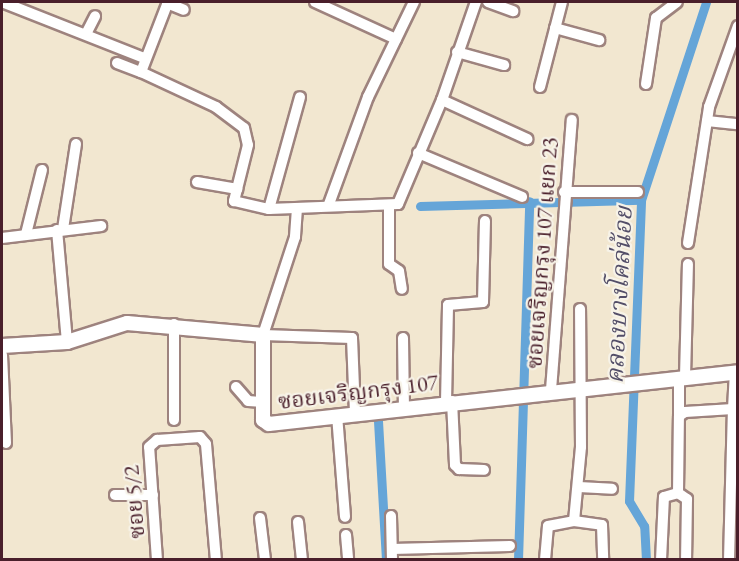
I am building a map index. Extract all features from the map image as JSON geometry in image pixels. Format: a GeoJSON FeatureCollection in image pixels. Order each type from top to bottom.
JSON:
{"type":"FeatureCollection","features":[{"type":"Feature","properties":{"kind":"street"},"geometry":{"type":"LineString","coordinates":[[2,2],[144,58]]}},
{"type":"Feature","properties":{"kind":"street"},"geometry":{"type":"LineString","coordinates":[[141,72],[144,58],[168,2],[184,10]]}},
{"type":"Feature","properties":{"kind":"street"},"geometry":{"type":"LineString","coordinates":[[315,2],[396,39]]}},
{"type":"Feature","properties":{"kind":"street"},"geometry":{"type":"LineString","coordinates":[[329,204],[369,97],[414,2]]}},
{"type":"Feature","properties":{"kind":"street"},"geometry":{"type":"LineString","coordinates":[[117,63],[216,107],[244,128],[248,145],[237,189],[236,204],[269,209],[329,204],[389,205],[401,200],[418,153],[442,100],[476,2]]}},
{"type":"Feature","properties":{"kind":"street"},"geometry":{"type":"LineString","coordinates":[[488,2],[513,11]]}},
{"type":"Feature","properties":{"kind":"street"},"geometry":{"type":"LineString","coordinates":[[540,87],[562,2]]}},
{"type":"Feature","properties":{"kind":"street"},"geometry":{"type":"LineString","coordinates":[[646,84],[656,18],[676,2]]}},
{"type":"Feature","properties":{"kind":"street"},"geometry":{"type":"LineString","coordinates":[[86,34],[96,16]]}},
{"type":"Feature","properties":{"kind":"street"},"geometry":{"type":"LineString","coordinates":[[688,243],[707,121],[738,26]]}},
{"type":"Feature","properties":{"kind":"street"},"geometry":{"type":"LineString","coordinates":[[555,28],[599,40]]}},
{"type":"Feature","properties":{"kind":"street"},"geometry":{"type":"LineString","coordinates":[[457,52],[504,66]]}},
{"type":"Feature","properties":{"kind":"street"},"geometry":{"type":"LineString","coordinates":[[269,209],[300,97]]}},
{"type":"Feature","properties":{"kind":"street"},"geometry":{"type":"LineString","coordinates":[[442,100],[527,139]]}},
{"type":"Feature","properties":{"kind":"street","name":"ซอยเจริญกรุง 107 แยก 23"},"geometry":{"type":"LineString","coordinates":[[551,390],[564,196],[572,120]]}},
{"type":"Feature","properties":{"kind":"street"},"geometry":{"type":"LineString","coordinates":[[707,121],[738,124]]}},
{"type":"Feature","properties":{"kind":"street"},"geometry":{"type":"LineString","coordinates":[[67,342],[60,230],[76,144]]}},
{"type":"Feature","properties":{"kind":"street"},"geometry":{"type":"LineString","coordinates":[[418,153],[522,197]]}},
{"type":"Feature","properties":{"kind":"street"},"geometry":{"type":"LineString","coordinates":[[26,234],[42,170]]}},
{"type":"Feature","properties":{"kind":"street"},"geometry":{"type":"LineString","coordinates":[[197,182],[237,189]]}},
{"type":"Feature","properties":{"kind":"street"},"geometry":{"type":"LineString","coordinates":[[564,196],[638,192]]}},
{"type":"Feature","properties":{"kind":"street"},"geometry":{"type":"LineString","coordinates":[[389,205],[389,262],[399,271],[402,289]]}},
{"type":"Feature","properties":{"kind":"street"},"geometry":{"type":"LineString","coordinates":[[263,334],[295,237],[297,208]]}},
{"type":"Feature","properties":{"kind":"street"},"geometry":{"type":"LineString","coordinates":[[484,470],[459,469],[455,465],[449,402],[448,304],[483,302],[485,221]]}},
{"type":"Feature","properties":{"kind":"street"},"geometry":{"type":"LineString","coordinates":[[2,238],[101,226]]}},
{"type":"Feature","properties":{"kind":"street"},"geometry":{"type":"LineString","coordinates":[[678,493],[679,416],[687,264]]}},
{"type":"Feature","properties":{"kind":"street"},"geometry":{"type":"LineString","coordinates":[[574,521],[579,487],[580,309]]}},
{"type":"Feature","properties":{"kind":"street"},"geometry":{"type":"LineString","coordinates":[[2,346],[67,342],[127,323],[174,324],[263,334],[352,338],[355,413]]}},
{"type":"Feature","properties":{"kind":"street"},"geometry":{"type":"LineString","coordinates":[[174,324],[174,420]]}},
{"type":"Feature","properties":{"kind":"street","name":"ซอยเจริญกรุง 107"},"geometry":{"type":"LineString","coordinates":[[263,334],[263,420],[269,424],[523,393],[736,372]]}},
{"type":"Feature","properties":{"kind":"street"},"geometry":{"type":"LineString","coordinates":[[403,338],[404,407]]}},
{"type":"Feature","properties":{"kind":"street"},"geometry":{"type":"LineString","coordinates":[[2,355],[6,443]]}},
{"type":"Feature","properties":{"kind":"street"},"geometry":{"type":"LineString","coordinates":[[729,560],[736,372]]}},
{"type":"Feature","properties":{"kind":"street"},"geometry":{"type":"LineString","coordinates":[[236,387],[248,401],[264,402]]}},
{"type":"Feature","properties":{"kind":"street"},"geometry":{"type":"LineString","coordinates":[[679,416],[685,412],[733,409]]}},
{"type":"Feature","properties":{"kind":"street"},"geometry":{"type":"LineString","coordinates":[[336,415],[345,517]]}},
{"type":"Feature","properties":{"kind":"street","name":"ซอย 5/2"},"geometry":{"type":"LineString","coordinates":[[157,560],[149,447],[152,442],[204,439],[216,560]]}},
{"type":"Feature","properties":{"kind":"street"},"geometry":{"type":"LineString","coordinates":[[579,487],[612,489]]}},
{"type":"Feature","properties":{"kind":"street"},"geometry":{"type":"LineString","coordinates":[[661,560],[664,497],[678,493],[687,499],[686,560]]}},
{"type":"Feature","properties":{"kind":"street"},"geometry":{"type":"LineString","coordinates":[[116,495],[153,495]]}},
{"type":"Feature","properties":{"kind":"street"},"geometry":{"type":"LineString","coordinates":[[391,516],[392,554],[510,546]]}},
{"type":"Feature","properties":{"kind":"street"},"geometry":{"type":"LineString","coordinates":[[260,518],[265,560]]}},
{"type":"Feature","properties":{"kind":"street"},"geometry":{"type":"LineString","coordinates":[[545,560],[548,526],[574,521],[602,525],[603,560]]}},
{"type":"Feature","properties":{"kind":"street"},"geometry":{"type":"LineString","coordinates":[[298,522],[302,560]]}},
{"type":"Feature","properties":{"kind":"street"},"geometry":{"type":"LineString","coordinates":[[346,535],[348,560]]}},
{"type":"Feature","properties":{"kind":"waterway","name":"คลองบางโคล่น้อย"},"geometry":{"type":"LineString","coordinates":[[646,560],[644,526],[629,501],[641,200],[706,2]]}},
{"type":"Feature","properties":{"kind":"waterway"},"geometry":{"type":"LineString","coordinates":[[420,206],[641,200]]}},
{"type":"Feature","properties":{"kind":"waterway"},"geometry":{"type":"LineString","coordinates":[[518,560],[529,201]]}},
{"type":"Feature","properties":{"kind":"waterway"},"geometry":{"type":"LineString","coordinates":[[378,421],[386,560]]}}]}
